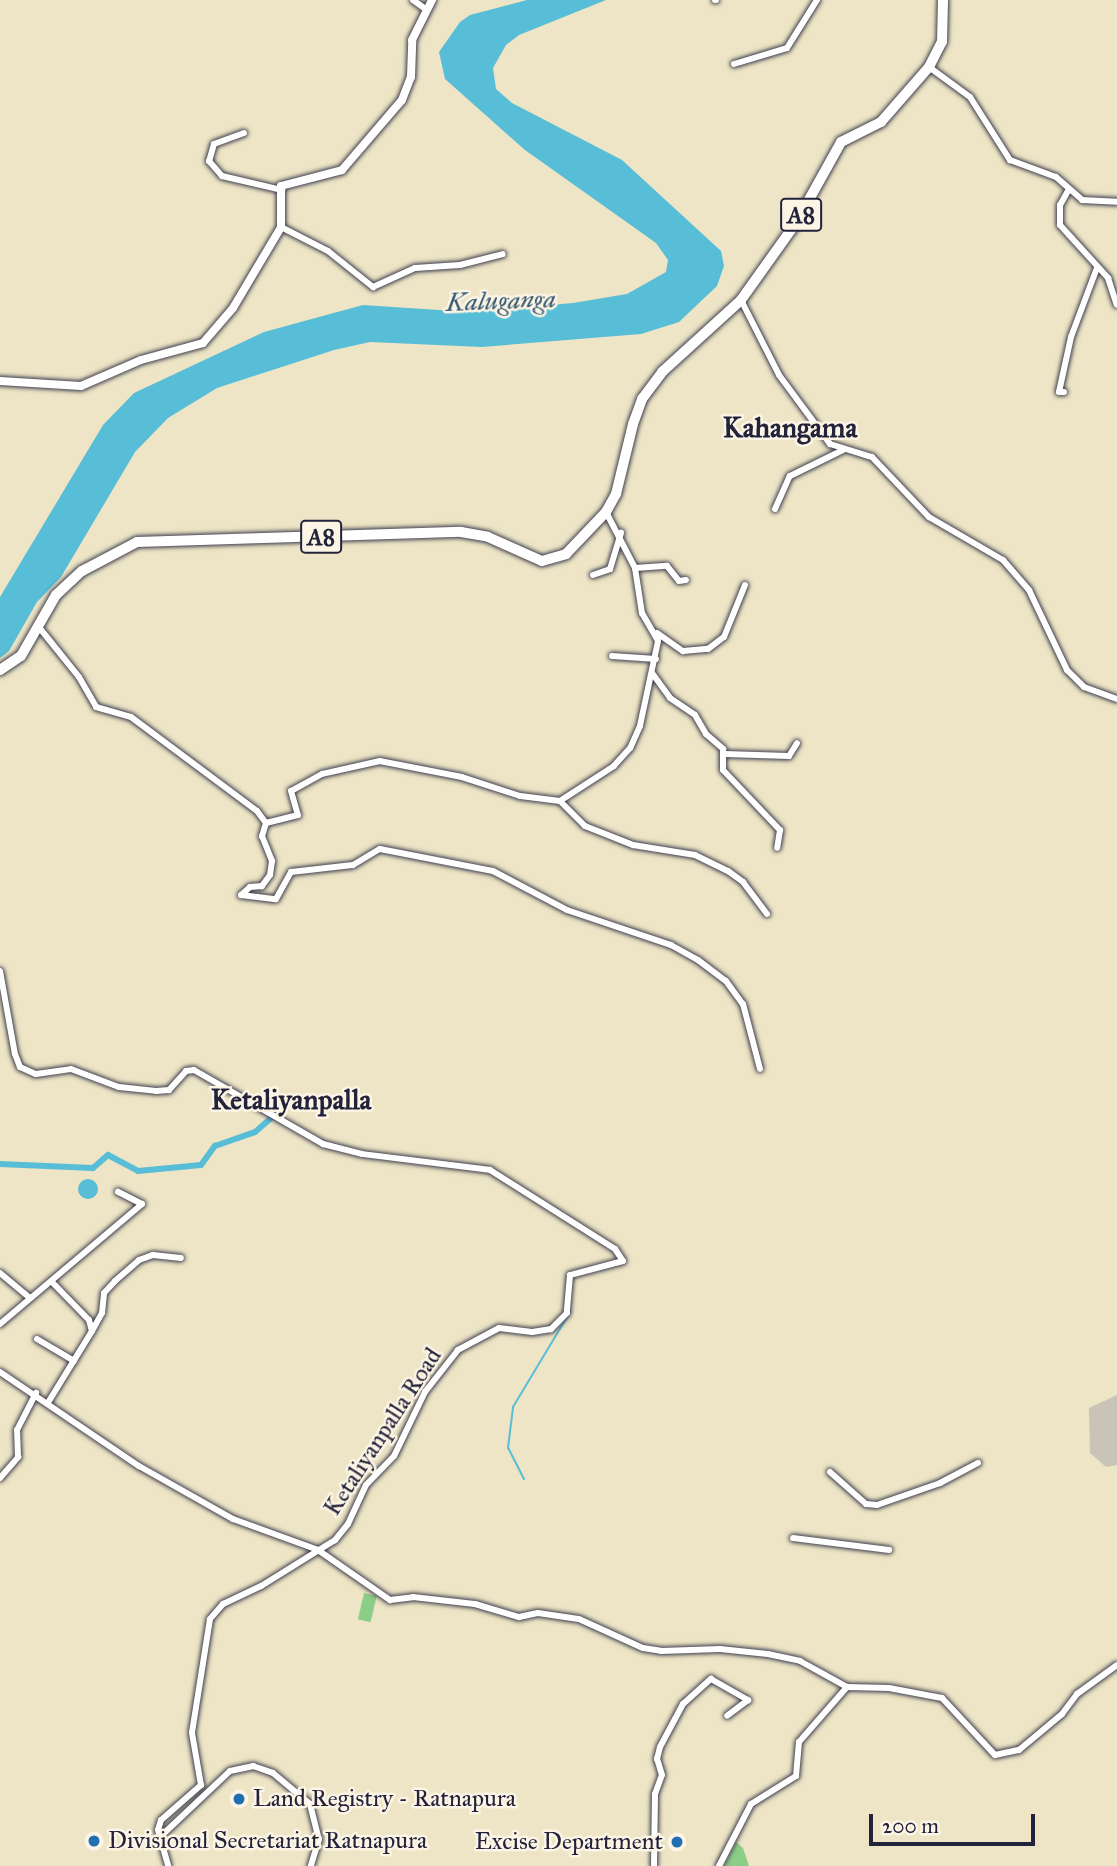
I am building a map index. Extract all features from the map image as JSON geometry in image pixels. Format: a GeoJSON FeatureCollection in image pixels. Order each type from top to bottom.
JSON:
{"type":"FeatureCollection","features":[{"type":"Feature","properties":{"kind":"highway","name":"A8"},"geometry":{"type":"LineString","coordinates":[[0,670],[21,656],[57,595],[82,571],[137,542],[461,532],[488,537],[542,561],[553,561],[586,536],[606,512],[616,494],[625,449],[642,398],[673,358],[741,300],[796,223],[841,142],[881,122],[929,66],[943,42],[943,0]]}},
{"type":"Feature","properties":{"kind":"street"},"geometry":{"type":"LineString","coordinates":[[413,0],[427,9]]}},
{"type":"Feature","properties":{"kind":"street"},"geometry":{"type":"LineString","coordinates":[[0,381],[80,386],[141,360],[203,344],[233,308],[281,228],[281,186],[342,170],[402,100],[411,76],[412,40],[432,0]]}},
{"type":"Feature","properties":{"kind":"street"},"geometry":{"type":"LineString","coordinates":[[734,64],[787,48],[817,0]]}},
{"type":"Feature","properties":{"kind":"street"},"geometry":{"type":"LineString","coordinates":[[929,66],[970,97],[1010,160],[1056,177],[1091,203],[1117,202]]}},
{"type":"Feature","properties":{"kind":"street"},"geometry":{"type":"LineString","coordinates":[[244,133],[214,144],[207,160],[222,176],[282,190]]}},
{"type":"Feature","properties":{"kind":"street"},"geometry":{"type":"LineString","coordinates":[[1069,189],[1059,205],[1060,225],[1108,278],[1117,305]]}},
{"type":"Feature","properties":{"kind":"street"},"geometry":{"type":"LineString","coordinates":[[281,228],[328,251],[373,287],[415,268],[460,265],[503,254]]}},
{"type":"Feature","properties":{"kind":"street"},"geometry":{"type":"LineString","coordinates":[[1064,392],[1059,392],[1071,337],[1097,268]]}},
{"type":"Feature","properties":{"kind":"street"},"geometry":{"type":"LineString","coordinates":[[741,300],[779,375],[819,432],[843,450],[872,457],[929,517],[1003,560],[1029,590],[1066,670],[1084,687],[1117,699]]}},
{"type":"Feature","properties":{"kind":"street"},"geometry":{"type":"LineString","coordinates":[[775,509],[790,476],[843,450]]}},
{"type":"Feature","properties":{"kind":"street"},"geometry":{"type":"LineString","coordinates":[[606,512],[621,533],[635,568],[642,613],[657,633],[683,651],[708,649],[724,637],[745,585]]}},
{"type":"Feature","properties":{"kind":"street"},"geometry":{"type":"LineString","coordinates":[[593,575],[610,569],[621,533]]}},
{"type":"Feature","properties":{"kind":"street"},"geometry":{"type":"LineString","coordinates":[[635,568],[667,566],[679,581],[686,580]]}},
{"type":"Feature","properties":{"kind":"street"},"geometry":{"type":"LineString","coordinates":[[38,626],[79,677],[96,708],[131,717],[257,811],[266,823]]}},
{"type":"Feature","properties":{"kind":"street"},"geometry":{"type":"LineString","coordinates":[[561,801],[614,766],[630,748],[640,726],[656,659],[657,633]]}},
{"type":"Feature","properties":{"kind":"street"},"geometry":{"type":"LineString","coordinates":[[612,656],[656,659]]}},
{"type":"Feature","properties":{"kind":"street"},"geometry":{"type":"LineString","coordinates":[[652,673],[670,698],[695,715],[725,754],[723,770],[779,830],[777,848]]}},
{"type":"Feature","properties":{"kind":"street"},"geometry":{"type":"LineString","coordinates":[[725,754],[789,756],[797,743]]}},
{"type":"Feature","properties":{"kind":"street"},"geometry":{"type":"LineString","coordinates":[[266,823],[298,815],[291,791],[301,783],[380,761],[462,777],[520,796],[561,801],[585,826],[634,845],[695,855],[728,871],[743,882],[767,914]]}},
{"type":"Feature","properties":{"kind":"street"},"geometry":{"type":"LineString","coordinates":[[266,823],[262,835],[272,869],[262,886],[242,891],[244,899],[276,900],[291,872],[353,865],[380,849],[493,871],[567,910],[671,945],[698,960],[726,981],[743,1004],[760,1069]]}},
{"type":"Feature","properties":{"kind":"street","name":"Ketaliyanpalla Road"},"geometry":{"type":"LineString","coordinates":[[0,971],[15,1054],[20,1067],[36,1074],[71,1069],[119,1087],[156,1091],[169,1090],[186,1071],[194,1070],[323,1144],[362,1154],[490,1170],[622,1256],[620,1264],[570,1275],[567,1313],[551,1329],[532,1332],[499,1328],[458,1350],[425,1392],[394,1456],[366,1485],[348,1524],[318,1550],[261,1586],[222,1604],[210,1619],[192,1733],[201,1785],[161,1821],[160,1838]]}},
{"type":"Feature","properties":{"kind":"street"},"geometry":{"type":"LineString","coordinates":[[0,1324],[142,1204],[118,1192]]}},
{"type":"Feature","properties":{"kind":"street"},"geometry":{"type":"LineString","coordinates":[[49,1401],[102,1313],[104,1293],[139,1260],[153,1255],[181,1258]]}},
{"type":"Feature","properties":{"kind":"street"},"geometry":{"type":"LineString","coordinates":[[0,1273],[30,1298]]}},
{"type":"Feature","properties":{"kind":"street"},"geometry":{"type":"LineString","coordinates":[[52,1282],[89,1320],[92,1331]]}},
{"type":"Feature","properties":{"kind":"street"},"geometry":{"type":"LineString","coordinates":[[37,1339],[74,1361]]}},
{"type":"Feature","properties":{"kind":"street"},"geometry":{"type":"LineString","coordinates":[[0,1372],[49,1401],[139,1466],[233,1519],[318,1550],[390,1600],[462,1602],[519,1617],[538,1613],[579,1619],[643,1648],[661,1651],[720,1649],[768,1654],[800,1661],[847,1686],[889,1688],[942,1698],[995,1755],[1020,1750],[1062,1714],[1077,1694],[1117,1665]]}},
{"type":"Feature","properties":{"kind":"street"},"geometry":{"type":"LineString","coordinates":[[0,1478],[18,1457],[17,1430],[36,1393]]}},
{"type":"Feature","properties":{"kind":"street"},"geometry":{"type":"LineString","coordinates":[[830,1472],[866,1504],[877,1505],[940,1483],[978,1463]]}},
{"type":"Feature","properties":{"kind":"street"},"geometry":{"type":"LineString","coordinates":[[793,1538],[889,1550]]}},
{"type":"Feature","properties":{"kind":"street"},"geometry":{"type":"LineString","coordinates":[[654,1866],[654,1794],[662,1775],[657,1759],[660,1747],[683,1704],[711,1679],[748,1700],[727,1716]]}},
{"type":"Feature","properties":{"kind":"street"},"geometry":{"type":"LineString","coordinates":[[719,1866],[751,1804],[796,1776],[799,1742],[847,1686]]}},
{"type":"Feature","properties":{"kind":"street"},"geometry":{"type":"LineString","coordinates":[[168,1866],[160,1838],[230,1771],[253,1766],[273,1773],[310,1804],[319,1839],[311,1866]]}},
{"type":"Feature","properties":{"kind":"shaded area"},"geometry":{"type":"Polygon","coordinates":[[[1117,1395],[1117,1465],[1106,1467],[1090,1453],[1089,1408],[1117,1395]]]}},
{"type":"Feature","properties":{"kind":"green space"},"geometry":{"type":"Polygon","coordinates":[[[364,1593],[377,1596],[371,1622],[358,1619],[364,1593]]]}},
{"type":"Feature","properties":{"kind":"green space"},"geometry":{"type":"Polygon","coordinates":[[[736,1842],[743,1848],[749,1866],[724,1866],[736,1842]]]}},
{"type":"Feature","properties":{"kind":"water"},"geometry":{"type":"Polygon","coordinates":[[[527,0],[606,0],[519,35],[506,45],[493,68],[496,89],[512,103],[622,160],[721,251],[724,266],[717,286],[679,322],[641,334],[482,347],[370,342],[334,350],[217,388],[168,418],[135,452],[61,577],[37,602],[9,651],[0,658],[0,597],[103,425],[134,393],[264,332],[363,305],[469,312],[573,303],[627,294],[666,272],[668,260],[656,243],[525,150],[445,79],[439,52],[460,22],[470,15],[527,0]]]}},
{"type":"Feature","properties":{"kind":"water"},"geometry":{"type":"Polygon","coordinates":[[[84,1179],[92,1179],[98,1189],[92,1199],[84,1199],[78,1193],[78,1185],[84,1179]]]}},
{"type":"Feature","properties":{"kind":"waterway"},"geometry":{"type":"LineString","coordinates":[[0,1164],[93,1168],[108,1155],[138,1171],[201,1165],[215,1146],[255,1132],[271,1118]]}},
{"type":"Feature","properties":{"kind":"waterway"},"geometry":{"type":"LineString","coordinates":[[524,1479],[508,1448],[513,1407],[570,1312]]}},
{"type":"Feature","properties":{"kind":"place","name":"Land Registry - Ratnapura"},"geometry":{"type":"Point","coordinates":[239,1799]}},
{"type":"Feature","properties":{"kind":"place","name":"Divisional Secretariat Ratnapura"},"geometry":{"type":"Point","coordinates":[94,1841]}},
{"type":"Feature","properties":{"kind":"place","name":"Excise Department"},"geometry":{"type":"Point","coordinates":[677,1842]}},
{"type":"Feature","properties":{"kind":"district","name":"Kahangama"},"geometry":{"type":"Point","coordinates":[790,428]}},
{"type":"Feature","properties":{"kind":"district","name":"Ketaliyanpalla"},"geometry":{"type":"Point","coordinates":[291,1100]}},
{"type":"Feature","properties":{"kind":"water label","name":"Kaluganga"},"geometry":{"type":"Point","coordinates":[501,301]}}]}
